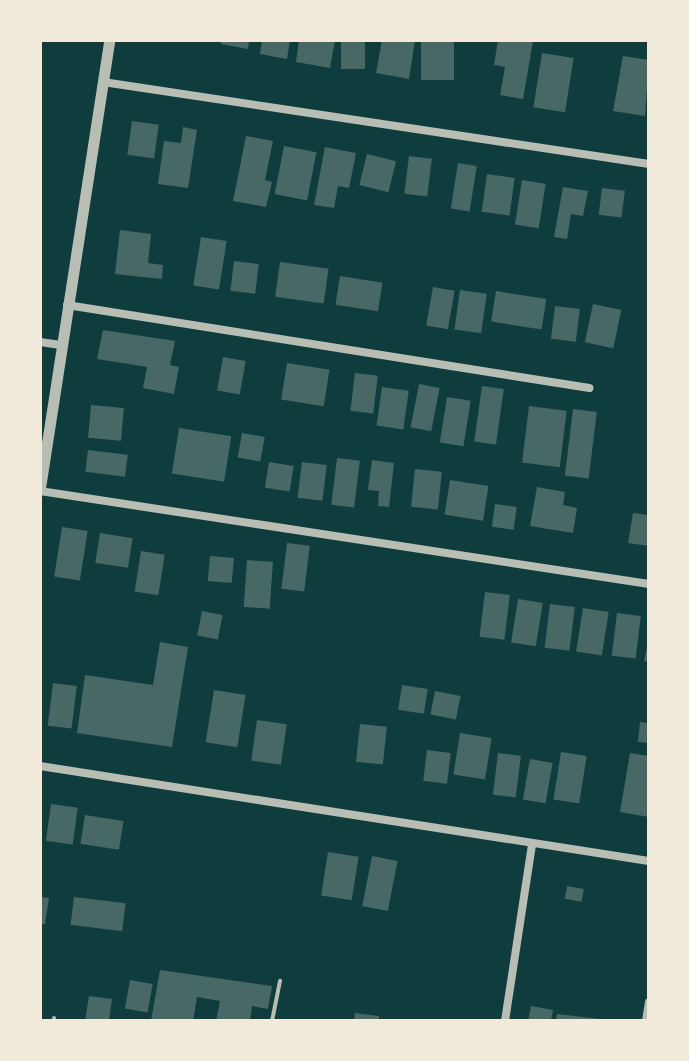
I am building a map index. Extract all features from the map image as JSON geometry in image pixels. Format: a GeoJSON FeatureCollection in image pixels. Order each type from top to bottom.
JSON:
{"type":"FeatureCollection","features":[{"type":"Feature","properties":{"kind":"street"},"geometry":{"type":"LineString","coordinates":[[109,40],[40,490],[649,584]]}},
{"type":"Feature","properties":{"kind":"street"},"geometry":{"type":"LineString","coordinates":[[103,82],[649,164]]}},
{"type":"Feature","properties":{"kind":"street"},"geometry":{"type":"LineString","coordinates":[[67,305],[589,388]]}},
{"type":"Feature","properties":{"kind":"street"},"geometry":{"type":"LineString","coordinates":[[40,342],[61,345]]}},
{"type":"Feature","properties":{"kind":"street"},"geometry":{"type":"LineString","coordinates":[[40,766],[649,861]]}},
{"type":"Feature","properties":{"kind":"street"},"geometry":{"type":"LineString","coordinates":[[505,1021],[532,844]]}},
{"type":"Feature","properties":{"kind":"street"},"geometry":{"type":"LineString","coordinates":[[646,1021],[649,1002]]}},
{"type":"Feature","properties":{"kind":"lane"},"geometry":{"type":"LineString","coordinates":[[272,1021],[280,981]]}},
{"type":"Feature","properties":{"kind":"building"},"geometry":{"type":"Polygon","coordinates":[[[221,40],[249,40],[248,49],[221,44],[221,40]]]}},
{"type":"Feature","properties":{"kind":"building"},"geometry":{"type":"Polygon","coordinates":[[[262,40],[290,40],[287,59],[260,54],[262,40]]]}},
{"type":"Feature","properties":{"kind":"building"},"geometry":{"type":"Polygon","coordinates":[[[299,40],[335,40],[330,68],[296,62],[299,40]]]}},
{"type":"Feature","properties":{"kind":"building"},"geometry":{"type":"Polygon","coordinates":[[[341,40],[365,40],[365,69],[341,69],[341,40]]]}},
{"type":"Feature","properties":{"kind":"building"},"geometry":{"type":"Polygon","coordinates":[[[382,40],[415,40],[409,79],[376,73],[382,40]]]}},
{"type":"Feature","properties":{"kind":"building"},"geometry":{"type":"Polygon","coordinates":[[[421,40],[454,40],[454,80],[421,80],[421,40]]]}},
{"type":"Feature","properties":{"kind":"building"},"geometry":{"type":"Polygon","coordinates":[[[498,40],[533,41],[523,99],[500,95],[505,67],[494,65],[498,40]]]}},
{"type":"Feature","properties":{"kind":"building"},"geometry":{"type":"Polygon","coordinates":[[[542,53],[574,58],[565,112],[533,107],[542,53]]]}},
{"type":"Feature","properties":{"kind":"building"},"geometry":{"type":"Polygon","coordinates":[[[623,56],[649,60],[645,116],[613,111],[623,56]]]}},
{"type":"Feature","properties":{"kind":"building"},"geometry":{"type":"Polygon","coordinates":[[[132,121],[159,125],[154,158],[127,155],[132,121]]]}},
{"type":"Feature","properties":{"kind":"building"},"geometry":{"type":"Polygon","coordinates":[[[183,127],[197,130],[188,188],[158,184],[164,141],[181,143],[183,127]]]}},
{"type":"Feature","properties":{"kind":"building"},"geometry":{"type":"Polygon","coordinates":[[[246,136],[273,141],[265,180],[272,182],[266,207],[233,201],[246,136]]]}},
{"type":"Feature","properties":{"kind":"building"},"geometry":{"type":"Polygon","coordinates":[[[284,146],[316,152],[307,200],[275,194],[284,146]]]}},
{"type":"Feature","properties":{"kind":"building"},"geometry":{"type":"Polygon","coordinates":[[[325,147],[356,153],[349,188],[338,186],[334,208],[314,205],[325,147]]]}},
{"type":"Feature","properties":{"kind":"building"},"geometry":{"type":"Polygon","coordinates":[[[367,154],[396,161],[388,192],[359,185],[367,154]]]}},
{"type":"Feature","properties":{"kind":"building"},"geometry":{"type":"Polygon","coordinates":[[[409,156],[432,159],[427,197],[404,194],[409,156]]]}},
{"type":"Feature","properties":{"kind":"building"},"geometry":{"type":"Polygon","coordinates":[[[458,163],[477,166],[470,211],[451,208],[458,163]]]}},
{"type":"Feature","properties":{"kind":"building"},"geometry":{"type":"Polygon","coordinates":[[[487,174],[515,178],[509,216],[482,212],[487,174]]]}},
{"type":"Feature","properties":{"kind":"building"},"geometry":{"type":"Polygon","coordinates":[[[522,180],[546,184],[539,228],[515,224],[522,180]]]}},
{"type":"Feature","properties":{"kind":"building"},"geometry":{"type":"Polygon","coordinates":[[[563,187],[588,191],[583,216],[571,214],[567,239],[554,237],[563,187]]]}},
{"type":"Feature","properties":{"kind":"building"},"geometry":{"type":"Polygon","coordinates":[[[602,188],[625,191],[622,218],[599,215],[602,188]]]}},
{"type":"Feature","properties":{"kind":"building"},"geometry":{"type":"Polygon","coordinates":[[[120,230],[151,234],[148,263],[163,265],[162,279],[115,274],[120,230]]]}},
{"type":"Feature","properties":{"kind":"building"},"geometry":{"type":"Polygon","coordinates":[[[201,237],[227,241],[219,289],[193,285],[201,237]]]}},
{"type":"Feature","properties":{"kind":"building"},"geometry":{"type":"Polygon","coordinates":[[[234,261],[259,264],[255,294],[230,291],[234,261]]]}},
{"type":"Feature","properties":{"kind":"building"},"geometry":{"type":"Polygon","coordinates":[[[280,262],[329,269],[324,303],[275,297],[280,262]]]}},
{"type":"Feature","properties":{"kind":"building"},"geometry":{"type":"Polygon","coordinates":[[[340,276],[382,283],[378,311],[335,305],[340,276]]]}},
{"type":"Feature","properties":{"kind":"building"},"geometry":{"type":"Polygon","coordinates":[[[433,287],[455,291],[448,329],[426,325],[433,287]]]}},
{"type":"Feature","properties":{"kind":"building"},"geometry":{"type":"Polygon","coordinates":[[[460,290],[487,294],[481,333],[454,330],[460,290]]]}},
{"type":"Feature","properties":{"kind":"building"},"geometry":{"type":"Polygon","coordinates":[[[496,291],[546,299],[542,330],[491,322],[496,291]]]}},
{"type":"Feature","properties":{"kind":"building"},"geometry":{"type":"Polygon","coordinates":[[[593,304],[621,310],[613,348],[585,342],[593,304]]]}},
{"type":"Feature","properties":{"kind":"building"},"geometry":{"type":"Polygon","coordinates":[[[555,306],[580,309],[576,342],[551,339],[555,306]]]}},
{"type":"Feature","properties":{"kind":"building"},"geometry":{"type":"Polygon","coordinates":[[[103,330],[175,341],[170,365],[179,367],[174,394],[143,388],[147,367],[97,359],[103,330]]]}},
{"type":"Feature","properties":{"kind":"building"},"geometry":{"type":"Polygon","coordinates":[[[223,357],[246,361],[240,394],[217,390],[223,357]]]}},
{"type":"Feature","properties":{"kind":"building"},"geometry":{"type":"Polygon","coordinates":[[[287,363],[329,370],[324,406],[281,400],[287,363]]]}},
{"type":"Feature","properties":{"kind":"building"},"geometry":{"type":"Polygon","coordinates":[[[355,373],[378,376],[373,414],[350,411],[355,373]]]}},
{"type":"Feature","properties":{"kind":"building"},"geometry":{"type":"Polygon","coordinates":[[[419,384],[440,388],[431,431],[411,427],[419,384]]]}},
{"type":"Feature","properties":{"kind":"building"},"geometry":{"type":"Polygon","coordinates":[[[482,386],[504,389],[496,445],[474,441],[482,386]]]}},
{"type":"Feature","properties":{"kind":"building"},"geometry":{"type":"Polygon","coordinates":[[[382,387],[409,391],[403,429],[377,426],[382,387]]]}},
{"type":"Feature","properties":{"kind":"building"},"geometry":{"type":"Polygon","coordinates":[[[447,397],[471,401],[464,446],[440,442],[447,397]]]}},
{"type":"Feature","properties":{"kind":"building"},"geometry":{"type":"Polygon","coordinates":[[[91,405],[124,408],[121,441],[88,438],[91,405]]]}},
{"type":"Feature","properties":{"kind":"building"},"geometry":{"type":"Polygon","coordinates":[[[529,406],[567,411],[560,467],[522,463],[529,406]]]}},
{"type":"Feature","properties":{"kind":"building"},"geometry":{"type":"Polygon","coordinates":[[[573,409],[597,412],[589,478],[565,476],[573,409]]]}},
{"type":"Feature","properties":{"kind":"building"},"geometry":{"type":"Polygon","coordinates":[[[179,428],[231,436],[224,482],[172,473],[179,428]]]}},
{"type":"Feature","properties":{"kind":"building"},"geometry":{"type":"Polygon","coordinates":[[[242,433],[265,437],[260,462],[238,458],[242,433]]]}},
{"type":"Feature","properties":{"kind":"building"},"geometry":{"type":"Polygon","coordinates":[[[88,450],[128,455],[125,477],[85,472],[88,450]]]}},
{"type":"Feature","properties":{"kind":"building"},"geometry":{"type":"Polygon","coordinates":[[[337,458],[360,461],[354,507],[331,505],[337,458]]]}},
{"type":"Feature","properties":{"kind":"building"},"geometry":{"type":"Polygon","coordinates":[[[372,460],[394,463],[389,507],[378,506],[379,491],[368,490],[372,460]]]}},
{"type":"Feature","properties":{"kind":"building"},"geometry":{"type":"Polygon","coordinates":[[[269,462],[294,466],[290,492],[265,488],[269,462]]]}},
{"type":"Feature","properties":{"kind":"building"},"geometry":{"type":"Polygon","coordinates":[[[302,462],[327,465],[322,501],[298,498],[302,462]]]}},
{"type":"Feature","properties":{"kind":"building"},"geometry":{"type":"Polygon","coordinates":[[[415,469],[442,472],[438,510],[411,507],[415,469]]]}},
{"type":"Feature","properties":{"kind":"building"},"geometry":{"type":"Polygon","coordinates":[[[450,480],[489,486],[483,521],[445,515],[450,480]]]}},
{"type":"Feature","properties":{"kind":"building"},"geometry":{"type":"Polygon","coordinates":[[[537,487],[565,492],[563,505],[577,508],[573,533],[530,526],[537,487]]]}},
{"type":"Feature","properties":{"kind":"building"},"geometry":{"type":"Polygon","coordinates":[[[495,504],[517,507],[514,530],[492,527],[495,504]]]}},
{"type":"Feature","properties":{"kind":"building"},"geometry":{"type":"Polygon","coordinates":[[[633,513],[649,515],[649,546],[628,543],[633,513]]]}},
{"type":"Feature","properties":{"kind":"building"},"geometry":{"type":"Polygon","coordinates":[[[62,527],[88,531],[80,580],[54,576],[62,527]]]}},
{"type":"Feature","properties":{"kind":"building"},"geometry":{"type":"Polygon","coordinates":[[[100,533],[133,538],[128,568],[95,563],[100,533]]]}},
{"type":"Feature","properties":{"kind":"building"},"geometry":{"type":"Polygon","coordinates":[[[287,543],[310,546],[304,591],[281,589],[287,543]]]}},
{"type":"Feature","properties":{"kind":"building"},"geometry":{"type":"Polygon","coordinates":[[[141,551],[165,555],[158,595],[135,591],[141,551]]]}},
{"type":"Feature","properties":{"kind":"building"},"geometry":{"type":"Polygon","coordinates":[[[210,556],[234,558],[232,583],[208,581],[210,556]]]}},
{"type":"Feature","properties":{"kind":"building"},"geometry":{"type":"Polygon","coordinates":[[[247,560],[273,562],[270,609],[244,607],[247,560]]]}},
{"type":"Feature","properties":{"kind":"building"},"geometry":{"type":"Polygon","coordinates":[[[485,592],[510,595],[504,640],[480,637],[485,592]]]}},
{"type":"Feature","properties":{"kind":"building"},"geometry":{"type":"Polygon","coordinates":[[[518,599],[543,603],[536,646],[511,642],[518,599]]]}},
{"type":"Feature","properties":{"kind":"building"},"geometry":{"type":"Polygon","coordinates":[[[550,604],[575,607],[569,651],[545,648],[550,604]]]}},
{"type":"Feature","properties":{"kind":"building"},"geometry":{"type":"Polygon","coordinates":[[[583,608],[609,612],[602,656],[576,651],[583,608]]]}},
{"type":"Feature","properties":{"kind":"building"},"geometry":{"type":"Polygon","coordinates":[[[202,611],[223,615],[218,640],[197,636],[202,611]]]}},
{"type":"Feature","properties":{"kind":"building"},"geometry":{"type":"Polygon","coordinates":[[[617,613],[641,616],[636,659],[612,656],[617,613]]]}},
{"type":"Feature","properties":{"kind":"building"},"geometry":{"type":"Polygon","coordinates":[[[649,637],[649,662],[644,661],[649,637]]]}},
{"type":"Feature","properties":{"kind":"building"},"geometry":{"type":"Polygon","coordinates":[[[160,642],[188,647],[172,747],[77,733],[85,675],[153,685],[160,642]]]}},
{"type":"Feature","properties":{"kind":"building"},"geometry":{"type":"Polygon","coordinates":[[[53,683],[77,686],[72,729],[48,726],[53,683]]]}},
{"type":"Feature","properties":{"kind":"building"},"geometry":{"type":"Polygon","coordinates":[[[402,685],[428,689],[424,714],[398,710],[402,685]]]}},
{"type":"Feature","properties":{"kind":"building"},"geometry":{"type":"Polygon","coordinates":[[[214,690],[246,695],[237,747],[206,742],[214,690]]]}},
{"type":"Feature","properties":{"kind":"building"},"geometry":{"type":"Polygon","coordinates":[[[435,691],[461,696],[456,720],[430,715],[435,691]]]}},
{"type":"Feature","properties":{"kind":"building"},"geometry":{"type":"Polygon","coordinates":[[[257,720],[287,724],[281,765],[251,761],[257,720]]]}},
{"type":"Feature","properties":{"kind":"building"},"geometry":{"type":"Polygon","coordinates":[[[640,722],[649,723],[649,743],[638,742],[640,722]]]}},
{"type":"Feature","properties":{"kind":"building"},"geometry":{"type":"Polygon","coordinates":[[[360,724],[387,727],[383,765],[356,762],[360,724]]]}},
{"type":"Feature","properties":{"kind":"building"},"geometry":{"type":"Polygon","coordinates":[[[460,733],[492,738],[485,779],[453,774],[460,733]]]}},
{"type":"Feature","properties":{"kind":"building"},"geometry":{"type":"Polygon","coordinates":[[[427,750],[451,753],[447,784],[423,781],[427,750]]]}},
{"type":"Feature","properties":{"kind":"building"},"geometry":{"type":"Polygon","coordinates":[[[561,752],[587,756],[579,803],[553,799],[561,752]]]}},
{"type":"Feature","properties":{"kind":"building"},"geometry":{"type":"Polygon","coordinates":[[[498,753],[521,756],[516,797],[493,795],[498,753]]]}},
{"type":"Feature","properties":{"kind":"building"},"geometry":{"type":"Polygon","coordinates":[[[630,753],[649,756],[649,817],[620,812],[630,753]]]}},
{"type":"Feature","properties":{"kind":"building"},"geometry":{"type":"Polygon","coordinates":[[[530,759],[553,763],[546,803],[523,799],[530,759]]]}},
{"type":"Feature","properties":{"kind":"building"},"geometry":{"type":"Polygon","coordinates":[[[51,804],[78,808],[73,844],[46,841],[51,804]]]}},
{"type":"Feature","properties":{"kind":"building"},"geometry":{"type":"Polygon","coordinates":[[[85,815],[124,821],[119,850],[80,844],[85,815]]]}},
{"type":"Feature","properties":{"kind":"building"},"geometry":{"type":"Polygon","coordinates":[[[328,852],[359,857],[352,900],[321,895],[328,852]]]}},
{"type":"Feature","properties":{"kind":"building"},"geometry":{"type":"Polygon","coordinates":[[[372,856],[398,861],[388,911],[362,906],[372,856]]]}},
{"type":"Feature","properties":{"kind":"building"},"geometry":{"type":"Polygon","coordinates":[[[567,886],[584,889],[581,902],[565,899],[567,886]]]}},
{"type":"Feature","properties":{"kind":"building"},"geometry":{"type":"Polygon","coordinates":[[[40,897],[49,898],[45,924],[40,924],[40,897]]]}},
{"type":"Feature","properties":{"kind":"building"},"geometry":{"type":"Polygon","coordinates":[[[74,897],[126,903],[122,931],[71,925],[74,897]]]}},
{"type":"Feature","properties":{"kind":"building"},"geometry":{"type":"Polygon","coordinates":[[[160,970],[272,986],[268,1009],[252,1006],[250,1021],[216,1021],[220,1001],[197,997],[193,1021],[151,1021],[160,970]]]}},
{"type":"Feature","properties":{"kind":"building"},"geometry":{"type":"Polygon","coordinates":[[[130,980],[153,984],[148,1013],[125,1009],[130,980]]]}},
{"type":"Feature","properties":{"kind":"building"},"geometry":{"type":"Polygon","coordinates":[[[89,996],[112,999],[109,1021],[85,1021],[89,996]]]}},
{"type":"Feature","properties":{"kind":"building"},"geometry":{"type":"Polygon","coordinates":[[[531,1006],[553,1010],[551,1021],[528,1021],[531,1006]]]}},
{"type":"Feature","properties":{"kind":"building"},"geometry":{"type":"Polygon","coordinates":[[[355,1013],[379,1016],[379,1021],[354,1021],[355,1013]]]}},
{"type":"Feature","properties":{"kind":"building"},"geometry":{"type":"Polygon","coordinates":[[[557,1014],[600,1019],[600,1021],[556,1021],[557,1014]]]}}]}
